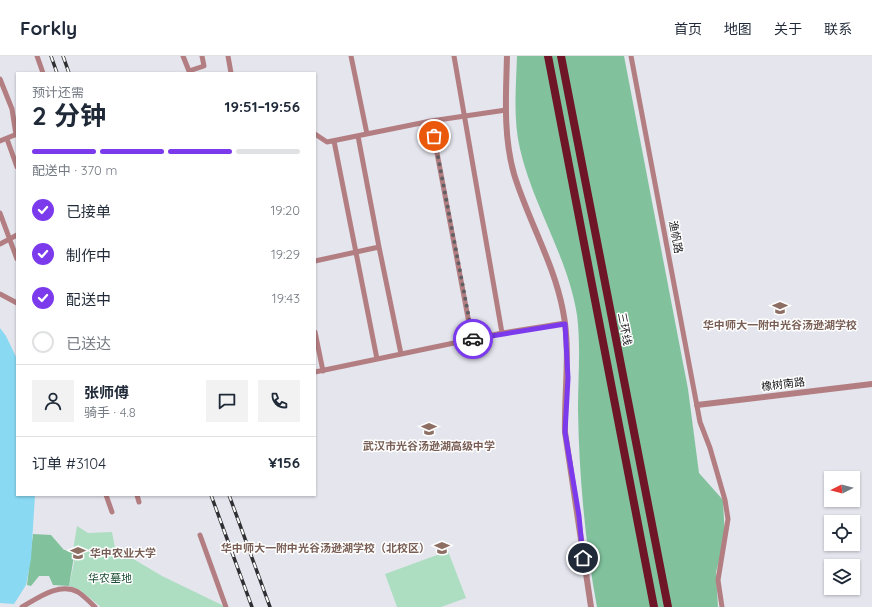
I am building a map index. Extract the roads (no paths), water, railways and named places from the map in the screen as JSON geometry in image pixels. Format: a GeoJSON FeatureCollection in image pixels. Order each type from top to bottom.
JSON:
{"type":"FeatureCollection","features":[{"type":"Feature","properties":{"kind":"highway"},"geometry":{"type":"LineString","coordinates":[[548,56],[654,607]]}},
{"type":"Feature","properties":{"kind":"highway","name":"三环线"},"geometry":{"type":"LineString","coordinates":[[561,56],[668,607]]}},
{"type":"Feature","properties":{"kind":"street"},"geometry":{"type":"LineString","coordinates":[[37,56],[43,72]]}},
{"type":"Feature","properties":{"kind":"street"},"geometry":{"type":"LineString","coordinates":[[183,56],[189,71],[204,66],[202,56]]}},
{"type":"Feature","properties":{"kind":"street"},"geometry":{"type":"LineString","coordinates":[[228,56],[231,72]]}},
{"type":"Feature","properties":{"kind":"street"},"geometry":{"type":"LineString","coordinates":[[352,56],[366,134]]}},
{"type":"Feature","properties":{"kind":"street"},"geometry":{"type":"LineString","coordinates":[[454,56],[466,116],[502,333]]}},
{"type":"Feature","properties":{"kind":"street"},"geometry":{"type":"LineString","coordinates":[[507,56],[506,110],[508,143],[514,173],[553,274],[565,324],[568,378],[565,432],[591,607]]}},
{"type":"Feature","properties":{"kind":"street","name":"渔帆路"},"geometry":{"type":"LineString","coordinates":[[631,56],[700,422],[710,448],[725,500],[728,519],[718,580],[722,607]]}},
{"type":"Feature","properties":{"kind":"street"},"geometry":{"type":"LineString","coordinates":[[0,79],[10,104],[16,130]]}},
{"type":"Feature","properties":{"kind":"street"},"geometry":{"type":"LineString","coordinates":[[316,135],[328,142],[431,121],[506,110]]}},
{"type":"Feature","properties":{"kind":"street"},"geometry":{"type":"LineString","coordinates":[[431,121],[472,339]]}},
{"type":"Feature","properties":{"kind":"street"},"geometry":{"type":"LineString","coordinates":[[0,141],[16,134]]}},
{"type":"Feature","properties":{"kind":"street"},"geometry":{"type":"LineString","coordinates":[[358,136],[401,354]]}},
{"type":"Feature","properties":{"kind":"street"},"geometry":{"type":"LineString","coordinates":[[7,139],[16,164]]}},
{"type":"Feature","properties":{"kind":"street"},"geometry":{"type":"LineString","coordinates":[[334,141],[377,359]]}},
{"type":"Feature","properties":{"kind":"street"},"geometry":{"type":"LineString","coordinates":[[0,213],[16,256]]}},
{"type":"Feature","properties":{"kind":"street"},"geometry":{"type":"LineString","coordinates":[[0,244],[16,235]]}},
{"type":"Feature","properties":{"kind":"street"},"geometry":{"type":"LineString","coordinates":[[316,261],[379,247]]}},
{"type":"Feature","properties":{"kind":"street"},"geometry":{"type":"LineString","coordinates":[[0,294],[16,303]]}},
{"type":"Feature","properties":{"kind":"street"},"geometry":{"type":"LineString","coordinates":[[316,372],[502,333],[565,324]]}},
{"type":"Feature","properties":{"kind":"street"},"geometry":{"type":"LineString","coordinates":[[316,337],[323,371]]}},
{"type":"Feature","properties":{"kind":"street","name":"橡树南路"},"geometry":{"type":"LineString","coordinates":[[697,405],[872,384]]}},
{"type":"Feature","properties":{"kind":"street"},"geometry":{"type":"LineString","coordinates":[[106,496],[112,512]]}},
{"type":"Feature","properties":{"kind":"street"},"geometry":{"type":"LineString","coordinates":[[136,496],[139,502]]}},
{"type":"Feature","properties":{"kind":"street"},"geometry":{"type":"LineString","coordinates":[[200,535],[226,607]]}},
{"type":"Feature","properties":{"kind":"street"},"geometry":{"type":"LineString","coordinates":[[22,607],[51,590],[63,589],[77,592],[95,607]]}},
{"type":"Feature","properties":{"kind":"water"},"geometry":{"type":"Polygon","coordinates":[[[0,328],[6,336],[16,357],[16,496],[35,496],[31,559],[26,585],[14,604],[0,603],[0,328]]]}},
{"type":"Feature","properties":{"kind":"railway"},"geometry":{"type":"LineString","coordinates":[[51,56],[57,72]]}},
{"type":"Feature","properties":{"kind":"railway"},"geometry":{"type":"LineString","coordinates":[[63,56],[69,72]]}},
{"type":"Feature","properties":{"kind":"railway"},"geometry":{"type":"LineString","coordinates":[[211,496],[252,607]]}},
{"type":"Feature","properties":{"kind":"railway"},"geometry":{"type":"LineString","coordinates":[[229,496],[270,607]]}},
{"type":"Feature","properties":{"kind":"place","name":"华中师大一附中光谷汤逊湖学校"},"geometry":{"type":"Point","coordinates":[780,308]}},
{"type":"Feature","properties":{"kind":"place","name":"武汉市光谷汤逊湖高级中学"},"geometry":{"type":"Point","coordinates":[429,429]}},
{"type":"Feature","properties":{"kind":"place","name":"华中师大一附中光谷汤逊湖学校（北校区）"},"geometry":{"type":"Point","coordinates":[442,548]}},
{"type":"Feature","properties":{"kind":"place","name":"华中农业大学"},"geometry":{"type":"Point","coordinates":[78,553]}},
{"type":"Feature","properties":{"kind":"park label","name":"华农墓地"},"geometry":{"type":"Point","coordinates":[110,578]}}]}
